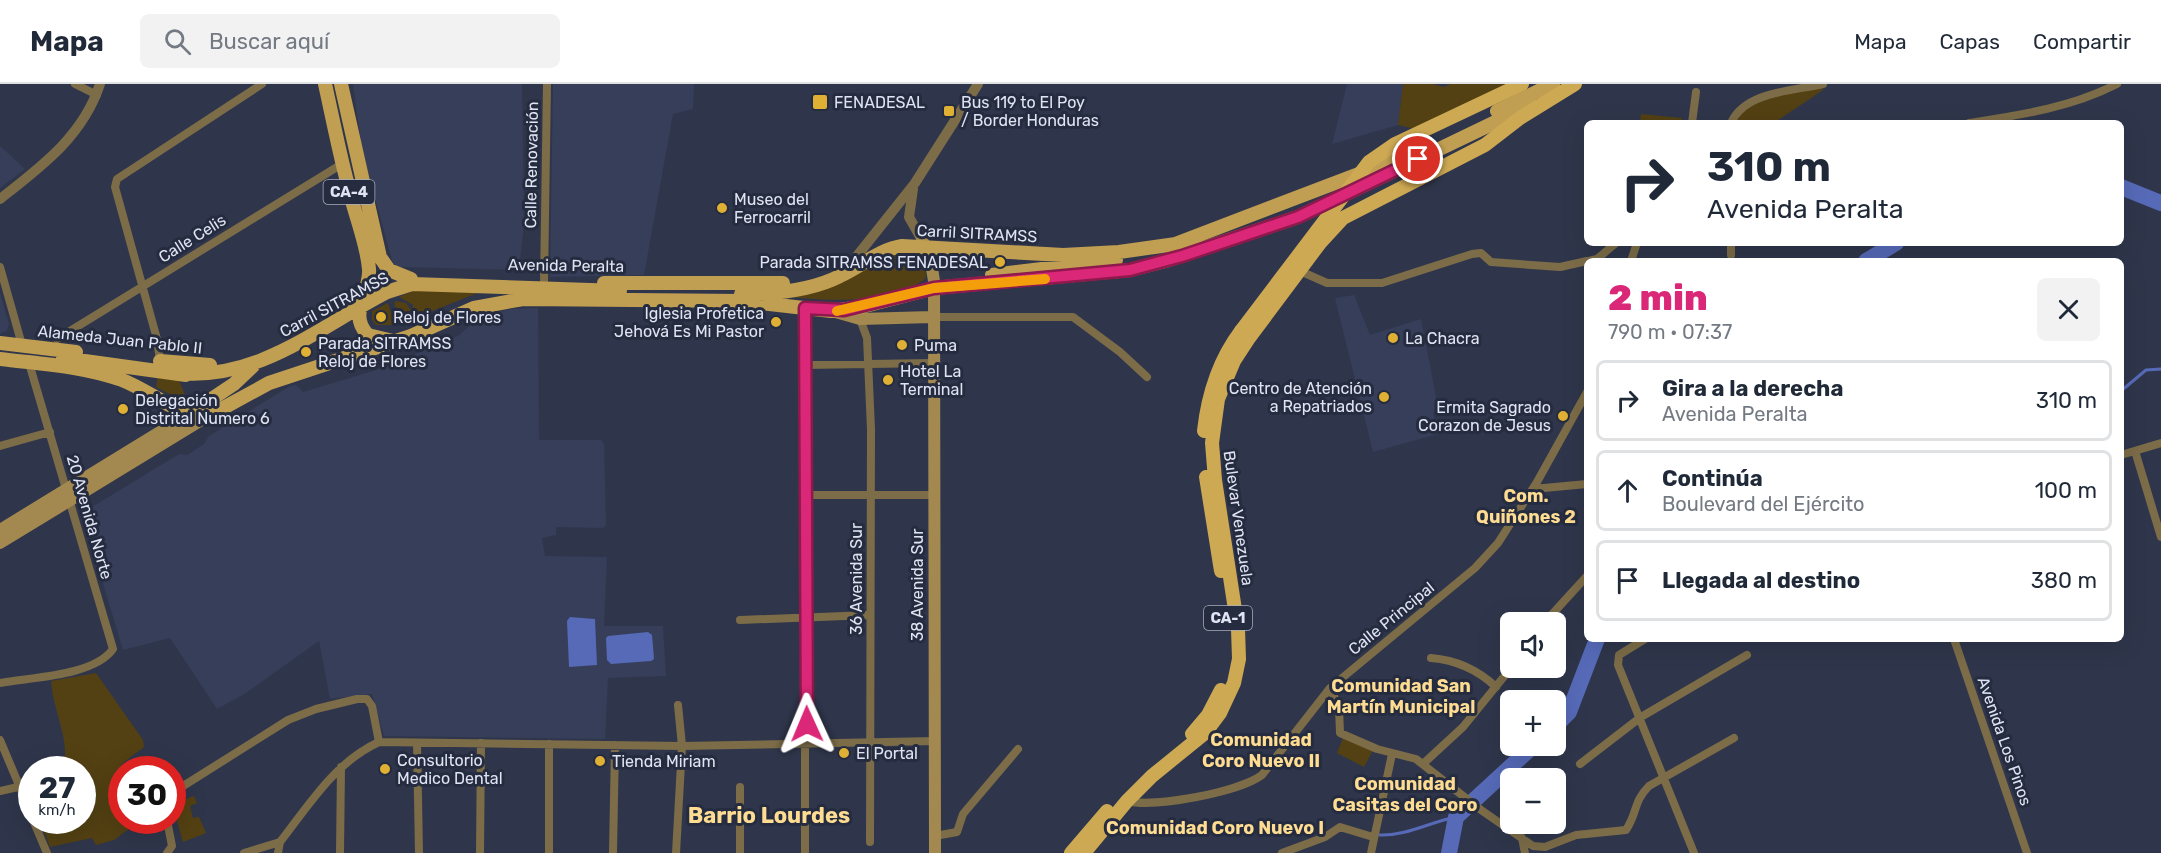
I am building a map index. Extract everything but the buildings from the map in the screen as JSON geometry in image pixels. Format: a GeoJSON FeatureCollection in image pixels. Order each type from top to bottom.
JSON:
{"type":"FeatureCollection","features":[{"type":"Feature","properties":{"kind":"highway","name":"Bulevar Venezuela"},"geometry":{"type":"LineString","coordinates":[[1071,853],[1138,777],[1197,728],[1216,700],[1225,679],[1229,659],[1229,628],[1205,473],[1204,433],[1207,405],[1216,375],[1241,331],[1369,162],[1395,144],[1522,84]]}},
{"type":"Feature","properties":{"kind":"highway","name":"Bulevar Venezuela"},"geometry":{"type":"LineString","coordinates":[[1084,853],[1127,801],[1152,776],[1205,733],[1220,713],[1234,683],[1239,659],[1238,629],[1214,468],[1214,425],[1218,399],[1234,361],[1300,271],[1343,218],[1485,145],[1520,118],[1574,85]]}},
{"type":"Feature","properties":{"kind":"main road","name":"CA-4"},"geometry":{"type":"LineString","coordinates":[[325,84],[342,164],[369,264],[369,283],[360,302]]}},
{"type":"Feature","properties":{"kind":"main road","name":"CA-4"},"geometry":{"type":"LineString","coordinates":[[341,84],[380,257],[389,270],[411,279]]}},
{"type":"Feature","properties":{"kind":"main road","name":"Carril SITRAMSS"},"geometry":{"type":"LineString","coordinates":[[178,373],[220,373],[254,364],[360,302],[387,292],[426,283],[748,294],[834,305],[869,300],[934,284],[1099,263],[1176,244],[1343,178],[1384,165],[1553,84]]}},
{"type":"Feature","properties":{"kind":"main road"},"geometry":{"type":"LineString","coordinates":[[831,311],[861,307],[934,284],[1114,272],[1175,258],[1298,217],[1574,85]]}},
{"type":"Feature","properties":{"kind":"main road","name":"Avenida Peralta"},"geometry":{"type":"LineString","coordinates":[[189,414],[238,381],[270,350],[360,302],[388,284],[411,279],[545,286],[794,283],[830,274],[880,244],[895,240],[924,243]]}},
{"type":"Feature","properties":{"kind":"main road","name":"Carril SITRAMSS"},"geometry":{"type":"LineString","coordinates":[[748,294],[812,287],[839,277],[892,248],[924,243],[1063,255],[1119,252],[1176,244]]}},
{"type":"Feature","properties":{"kind":"main road"},"geometry":{"type":"LineString","coordinates":[[0,530],[68,495],[263,385],[395,341],[480,306],[523,299],[742,301],[831,311],[860,319],[932,317],[933,267],[924,243]]}},
{"type":"Feature","properties":{"kind":"main road","name":"Carril SITRAMSS"},"geometry":{"type":"LineString","coordinates":[[0,350],[178,373],[216,381],[238,381],[264,376],[379,339],[478,299],[545,286]]}},
{"type":"Feature","properties":{"kind":"main road"},"geometry":{"type":"LineString","coordinates":[[360,302],[363,330],[379,339],[395,341]]}},
{"type":"Feature","properties":{"kind":"main road","name":"38 Avenida Sur"},"geometry":{"type":"LineString","coordinates":[[932,317],[935,853]]}},
{"type":"Feature","properties":{"kind":"main road","name":"Alameda Juan Pablo II"},"geometry":{"type":"LineString","coordinates":[[0,343],[160,361],[220,365],[270,350]]}},
{"type":"Feature","properties":{"kind":"main road","name":"Alameda Juan Pablo II"},"geometry":{"type":"LineString","coordinates":[[0,359],[88,370],[120,379],[189,414],[206,418]]}},
{"type":"Feature","properties":{"kind":"main road"},"geometry":{"type":"LineString","coordinates":[[0,543],[189,414]]}},
{"type":"Feature","properties":{"kind":"street"},"geometry":{"type":"LineString","coordinates":[[75,84],[97,95]]}},
{"type":"Feature","properties":{"kind":"street"},"geometry":{"type":"LineString","coordinates":[[0,199],[45,164],[69,140],[82,123],[97,95],[100,84]]}},
{"type":"Feature","properties":{"kind":"street"},"geometry":{"type":"LineString","coordinates":[[160,361],[157,339],[114,187],[117,179],[262,84]]}},
{"type":"Feature","properties":{"kind":"street","name":"Calle Renovación"},"geometry":{"type":"LineString","coordinates":[[545,286],[547,84]]}},
{"type":"Feature","properties":{"kind":"street"},"geometry":{"type":"LineString","coordinates":[[853,261],[915,183],[978,84]]}},
{"type":"Feature","properties":{"kind":"street"},"geometry":{"type":"LineString","coordinates":[[1733,120],[1741,108],[1755,100],[1823,84]]}},
{"type":"Feature","properties":{"kind":"street"},"geometry":{"type":"LineString","coordinates":[[1986,120],[2050,109],[2092,96],[2117,84]]}},
{"type":"Feature","properties":{"kind":"street"},"geometry":{"type":"LineString","coordinates":[[1692,120],[1696,92]]}},
{"type":"Feature","properties":{"kind":"street","name":"Calle Celis"},"geometry":{"type":"LineString","coordinates":[[57,339],[342,164]]}},
{"type":"Feature","properties":{"kind":"street"},"geometry":{"type":"LineString","coordinates":[[915,183],[910,200],[909,218],[924,243]]}},
{"type":"Feature","properties":{"kind":"street"},"geometry":{"type":"LineString","coordinates":[[1599,258],[1613,246]]}},
{"type":"Feature","properties":{"kind":"street"},"geometry":{"type":"LineString","coordinates":[[1731,246],[1731,255]]}},
{"type":"Feature","properties":{"kind":"street"},"geometry":{"type":"LineString","coordinates":[[1300,271],[1327,283],[1382,284],[1472,254],[1481,253],[1491,262],[1549,266],[1584,262]]}},
{"type":"Feature","properties":{"kind":"street"},"geometry":{"type":"LineString","coordinates":[[0,267],[22,345]]}},
{"type":"Feature","properties":{"kind":"street"},"geometry":{"type":"LineString","coordinates":[[805,308],[806,853]]}},
{"type":"Feature","properties":{"kind":"street"},"geometry":{"type":"LineString","coordinates":[[932,317],[1073,317],[1120,352],[1147,377]]}},
{"type":"Feature","properties":{"kind":"street","name":"36 Avenida Sur"},"geometry":{"type":"LineString","coordinates":[[860,319],[867,338],[869,364],[870,842]]}},
{"type":"Feature","properties":{"kind":"street","name":"20 Avenida Norte"},"geometry":{"type":"LineString","coordinates":[[0,683],[88,668],[108,656],[113,649],[29,363]]}},
{"type":"Feature","properties":{"kind":"street"},"geometry":{"type":"LineString","coordinates":[[805,365],[933,363]]}},
{"type":"Feature","properties":{"kind":"street","name":"Calle Principal"},"geometry":{"type":"LineString","coordinates":[[1127,801],[1143,804],[1222,791],[1253,781],[1268,768],[1330,688],[1475,568],[1498,543],[1533,489],[1584,397]]}},
{"type":"Feature","properties":{"kind":"street"},"geometry":{"type":"LineString","coordinates":[[0,446],[50,432]]}},
{"type":"Feature","properties":{"kind":"street"},"geometry":{"type":"LineString","coordinates":[[2124,454],[2161,443]]}},
{"type":"Feature","properties":{"kind":"street"},"geometry":{"type":"LineString","coordinates":[[2135,451],[2161,537]]}},
{"type":"Feature","properties":{"kind":"street"},"geometry":{"type":"LineString","coordinates":[[1533,489],[1584,484]]}},
{"type":"Feature","properties":{"kind":"street"},"geometry":{"type":"LineString","coordinates":[[805,495],[933,495]]}},
{"type":"Feature","properties":{"kind":"street"},"geometry":{"type":"LineString","coordinates":[[1554,612],[1584,579]]}},
{"type":"Feature","properties":{"kind":"street"},"geometry":{"type":"LineString","coordinates":[[740,620],[870,615]]}},
{"type":"Feature","properties":{"kind":"street"},"geometry":{"type":"LineString","coordinates":[[1640,642],[1619,655],[1618,665],[1641,717],[1694,853]]}},
{"type":"Feature","properties":{"kind":"street","name":"Avenida Los Pinos"},"geometry":{"type":"LineString","coordinates":[[1955,642],[2027,853]]}},
{"type":"Feature","properties":{"kind":"street"},"geometry":{"type":"LineString","coordinates":[[1580,764],[1641,717],[1747,655]]}},
{"type":"Feature","properties":{"kind":"street"},"geometry":{"type":"LineString","coordinates":[[1431,658],[1448,659],[1484,676],[1496,687]]}},
{"type":"Feature","properties":{"kind":"street"},"geometry":{"type":"LineString","coordinates":[[1424,763],[1463,727],[1503,678]]}},
{"type":"Feature","properties":{"kind":"street"},"geometry":{"type":"LineString","coordinates":[[1330,688],[1339,707],[1340,733],[1392,754],[1424,763],[1481,810],[1533,846],[1545,847],[1576,835],[1626,830],[1634,818],[1638,797],[1649,786],[1734,738]]}},
{"type":"Feature","properties":{"kind":"street"},"geometry":{"type":"LineString","coordinates":[[186,784],[288,720],[307,712],[357,699],[367,699],[370,702],[379,742]]}},
{"type":"Feature","properties":{"kind":"street"},"geometry":{"type":"LineString","coordinates":[[676,853],[682,746],[678,705]]}},
{"type":"Feature","properties":{"kind":"street"},"geometry":{"type":"LineString","coordinates":[[0,740],[18,787],[0,791]]}},
{"type":"Feature","properties":{"kind":"street"},"geometry":{"type":"LineString","coordinates":[[278,853],[280,842],[341,767],[358,752],[379,742],[682,746],[935,741]]}},
{"type":"Feature","properties":{"kind":"street"},"geometry":{"type":"LineString","coordinates":[[417,743],[419,853]]}},
{"type":"Feature","properties":{"kind":"street"},"geometry":{"type":"LineString","coordinates":[[480,853],[481,743]]}},
{"type":"Feature","properties":{"kind":"street"},"geometry":{"type":"LineString","coordinates":[[549,744],[549,853]]}},
{"type":"Feature","properties":{"kind":"street"},"geometry":{"type":"LineString","coordinates":[[613,853],[615,745]]}},
{"type":"Feature","properties":{"kind":"street"},"geometry":{"type":"LineString","coordinates":[[935,836],[957,832],[963,814],[1018,749]]}},
{"type":"Feature","properties":{"kind":"street"},"geometry":{"type":"LineString","coordinates":[[1371,853],[1392,754]]}},
{"type":"Feature","properties":{"kind":"street"},"geometry":{"type":"LineString","coordinates":[[340,853],[341,767]]}},
{"type":"Feature","properties":{"kind":"street"},"geometry":{"type":"LineString","coordinates":[[740,787],[740,853]]}},
{"type":"Feature","properties":{"kind":"street"},"geometry":{"type":"LineString","coordinates":[[1282,853],[1325,837],[1340,827],[1373,837]]}},
{"type":"Feature","properties":{"kind":"street"},"geometry":{"type":"LineString","coordinates":[[39,834],[47,853]]}},
{"type":"Feature","properties":{"kind":"street"},"geometry":{"type":"LineString","coordinates":[[166,853],[172,846],[170,834]]}},
{"type":"Feature","properties":{"kind":"street"},"geometry":{"type":"LineString","coordinates":[[1522,838],[1525,853]]}},
{"type":"Feature","properties":{"kind":"street"},"geometry":{"type":"LineString","coordinates":[[244,853],[280,842]]}},
{"type":"Feature","properties":{"kind":"shaded area"},"geometry":{"type":"Polygon","coordinates":[[[353,84],[522,84],[524,223],[519,270],[401,267],[393,264],[362,150],[353,84]]]}},
{"type":"Feature","properties":{"kind":"shaded area"},"geometry":{"type":"Polygon","coordinates":[[[553,84],[694,84],[693,109],[673,114],[644,275],[550,277],[553,84]]]}},
{"type":"Feature","properties":{"kind":"shaded area"},"geometry":{"type":"Polygon","coordinates":[[[1347,84],[1403,84],[1398,125],[1332,144],[1347,84]]]}},
{"type":"Feature","properties":{"kind":"shaded area"},"geometry":{"type":"Polygon","coordinates":[[[1403,84],[1433,84],[1444,87],[1450,84],[1506,84],[1415,129],[1398,125],[1403,84]]]}},
{"type":"Feature","properties":{"kind":"shaded area"},"geometry":{"type":"Polygon","coordinates":[[[1821,85],[1823,90],[1778,120],[1735,120],[1748,103],[1821,85]]]}},
{"type":"Feature","properties":{"kind":"shaded area"},"geometry":{"type":"Polygon","coordinates":[[[1641,114],[1682,118],[1682,120],[1640,120],[1641,114]]]}},
{"type":"Feature","properties":{"kind":"shaded area"},"geometry":{"type":"Polygon","coordinates":[[[0,146],[25,169],[0,188],[0,146]]]}},
{"type":"Feature","properties":{"kind":"shaded area"},"geometry":{"type":"Polygon","coordinates":[[[894,250],[922,253],[925,256],[926,278],[912,287],[875,297],[834,300],[779,295],[894,250]]]}},
{"type":"Feature","properties":{"kind":"shaded area"},"geometry":{"type":"Polygon","coordinates":[[[415,290],[480,292],[412,319],[413,305],[399,297],[415,290]]]}},
{"type":"Feature","properties":{"kind":"shaded area"},"geometry":{"type":"Polygon","coordinates":[[[0,293],[9,324],[7,330],[0,334],[0,293]]]}},
{"type":"Feature","properties":{"kind":"shaded area"},"geometry":{"type":"Polygon","coordinates":[[[1354,295],[1370,335],[1421,319],[1438,407],[1433,413],[1438,434],[1373,452],[1335,298],[1354,295]]]}},
{"type":"Feature","properties":{"kind":"shaded area"},"geometry":{"type":"Polygon","coordinates":[[[396,301],[406,303],[411,310],[409,317],[401,323],[394,303],[396,301]]]}},
{"type":"Feature","properties":{"kind":"shaded area"},"geometry":{"type":"Polygon","coordinates":[[[388,303],[395,325],[376,325],[372,320],[372,311],[388,303]]]}},
{"type":"Feature","properties":{"kind":"shaded area"},"geometry":{"type":"Polygon","coordinates":[[[538,308],[539,440],[601,440],[604,444],[606,525],[603,528],[556,527],[556,535],[542,538],[545,556],[607,557],[604,626],[663,626],[666,676],[608,678],[605,739],[384,736],[372,694],[330,699],[319,641],[246,693],[217,709],[170,638],[123,650],[84,520],[92,507],[179,454],[187,455],[204,444],[209,436],[290,386],[296,385],[303,392],[393,365],[396,367],[406,364],[409,357],[458,336],[482,315],[512,309],[538,308]]]}},
{"type":"Feature","properties":{"kind":"shaded area"},"geometry":{"type":"Polygon","coordinates":[[[158,375],[178,378],[185,395],[177,398],[156,387],[158,375]]]}},
{"type":"Feature","properties":{"kind":"shaded area"},"geometry":{"type":"Polygon","coordinates":[[[96,673],[143,740],[144,747],[132,756],[108,756],[108,834],[122,834],[114,840],[96,845],[92,838],[50,847],[45,834],[96,834],[96,756],[65,756],[63,735],[51,681],[96,673]]]}},
{"type":"Feature","properties":{"kind":"shaded area"},"geometry":{"type":"Polygon","coordinates":[[[1343,738],[1373,750],[1364,767],[1337,753],[1343,738]]]}},
{"type":"Feature","properties":{"kind":"shaded area"},"geometry":{"type":"Polygon","coordinates":[[[194,796],[197,803],[190,806],[193,818],[199,817],[206,833],[183,842],[181,834],[186,834],[186,799],[194,796]]]}},
{"type":"Feature","properties":{"kind":"water"},"geometry":{"type":"Polygon","coordinates":[[[570,617],[595,619],[597,665],[569,667],[567,621],[570,617]]]}},
{"type":"Feature","properties":{"kind":"water"},"geometry":{"type":"Polygon","coordinates":[[[648,632],[652,635],[654,659],[611,664],[607,660],[606,638],[608,636],[648,632]]]}},
{"type":"Feature","properties":{"kind":"waterway"},"geometry":{"type":"LineString","coordinates":[[2124,188],[2161,203]]}},
{"type":"Feature","properties":{"kind":"waterway"},"geometry":{"type":"LineString","coordinates":[[1871,258],[1891,246]]}},
{"type":"Feature","properties":{"kind":"waterway"},"geometry":{"type":"LineString","coordinates":[[2124,388],[2146,370],[2161,369]]}},
{"type":"Feature","properties":{"kind":"waterway"},"geometry":{"type":"LineString","coordinates":[[1566,715],[1596,642]]}},
{"type":"Feature","properties":{"kind":"waterway"},"geometry":{"type":"LineString","coordinates":[[1449,853],[1456,817],[1522,756]]}},
{"type":"Feature","properties":{"kind":"waterway"},"geometry":{"type":"LineString","coordinates":[[1380,835],[1409,831],[1456,817]]}},
{"type":"Feature","properties":{"kind":"slow traffic"},"geometry":{"type":"LineString","coordinates":[[837,311],[934,288],[1045,279]]}},
{"type":"Feature","properties":{"kind":"place","name":"FENADESAL"},"geometry":{"type":"Point","coordinates":[820,102]}},
{"type":"Feature","properties":{"kind":"place","name":"Bus 119 to El Poy / Border Honduras"},"geometry":{"type":"Point","coordinates":[949,111]}},
{"type":"Feature","properties":{"kind":"place","name":"Museo del Ferrocarril"},"geometry":{"type":"Point","coordinates":[722,208]}},
{"type":"Feature","properties":{"kind":"place","name":"Parada SITRAMSS FENADESAL"},"geometry":{"type":"Point","coordinates":[1000,262]}},
{"type":"Feature","properties":{"kind":"place","name":"Reloj de Flores"},"geometry":{"type":"Point","coordinates":[381,317]}},
{"type":"Feature","properties":{"kind":"place","name":"Iglesia Profetica Jehová Es Mi Pastor"},"geometry":{"type":"Point","coordinates":[776,322]}},
{"type":"Feature","properties":{"kind":"place","name":"La Chacra"},"geometry":{"type":"Point","coordinates":[1393,338]}},
{"type":"Feature","properties":{"kind":"place","name":"Puma"},"geometry":{"type":"Point","coordinates":[902,345]}},
{"type":"Feature","properties":{"kind":"place","name":"Parada SITRAMSS Reloj de Flores"},"geometry":{"type":"Point","coordinates":[306,352]}},
{"type":"Feature","properties":{"kind":"place","name":"Hotel La Terminal"},"geometry":{"type":"Point","coordinates":[888,380]}},
{"type":"Feature","properties":{"kind":"place","name":"Centro de Atención a Repatriados"},"geometry":{"type":"Point","coordinates":[1384,397]}},
{"type":"Feature","properties":{"kind":"place","name":"Delegación Distrital Numero 6"},"geometry":{"type":"Point","coordinates":[123,409]}},
{"type":"Feature","properties":{"kind":"place","name":"Ermita Sagrado Corazon de Jesus"},"geometry":{"type":"Point","coordinates":[1563,416]}},
{"type":"Feature","properties":{"kind":"place","name":"El Portal"},"geometry":{"type":"Point","coordinates":[844,753]}},
{"type":"Feature","properties":{"kind":"place","name":"Tienda Miriam"},"geometry":{"type":"Point","coordinates":[600,761]}},
{"type":"Feature","properties":{"kind":"place","name":"Consultorio Medico Dental"},"geometry":{"type":"Point","coordinates":[385,769]}},
{"type":"Feature","properties":{"kind":"district","name":"Com. Quiñones 2"},"geometry":{"type":"Point","coordinates":[1526,506]}},
{"type":"Feature","properties":{"kind":"district","name":"Comunidad San Martín Municipal"},"geometry":{"type":"Point","coordinates":[1401,696]}},
{"type":"Feature","properties":{"kind":"district","name":"Comunidad Coro Nuevo II"},"geometry":{"type":"Point","coordinates":[1261,750]}},
{"type":"Feature","properties":{"kind":"district","name":"Comunidad Casitas del Coro"},"geometry":{"type":"Point","coordinates":[1405,794]}},
{"type":"Feature","properties":{"kind":"district","name":"Barrio Lourdes"},"geometry":{"type":"Point","coordinates":[769,815]}},
{"type":"Feature","properties":{"kind":"district","name":"Comunidad Coro Nuevo I"},"geometry":{"type":"Point","coordinates":[1215,828]}},
{"type":"Feature","properties":{"kind":"route"},"geometry":{"type":"LineString","coordinates":[[807,724],[805,308],[844,310],[934,288],[1130,270],[1182,256],[1298,217],[1418,159]]}}]}
